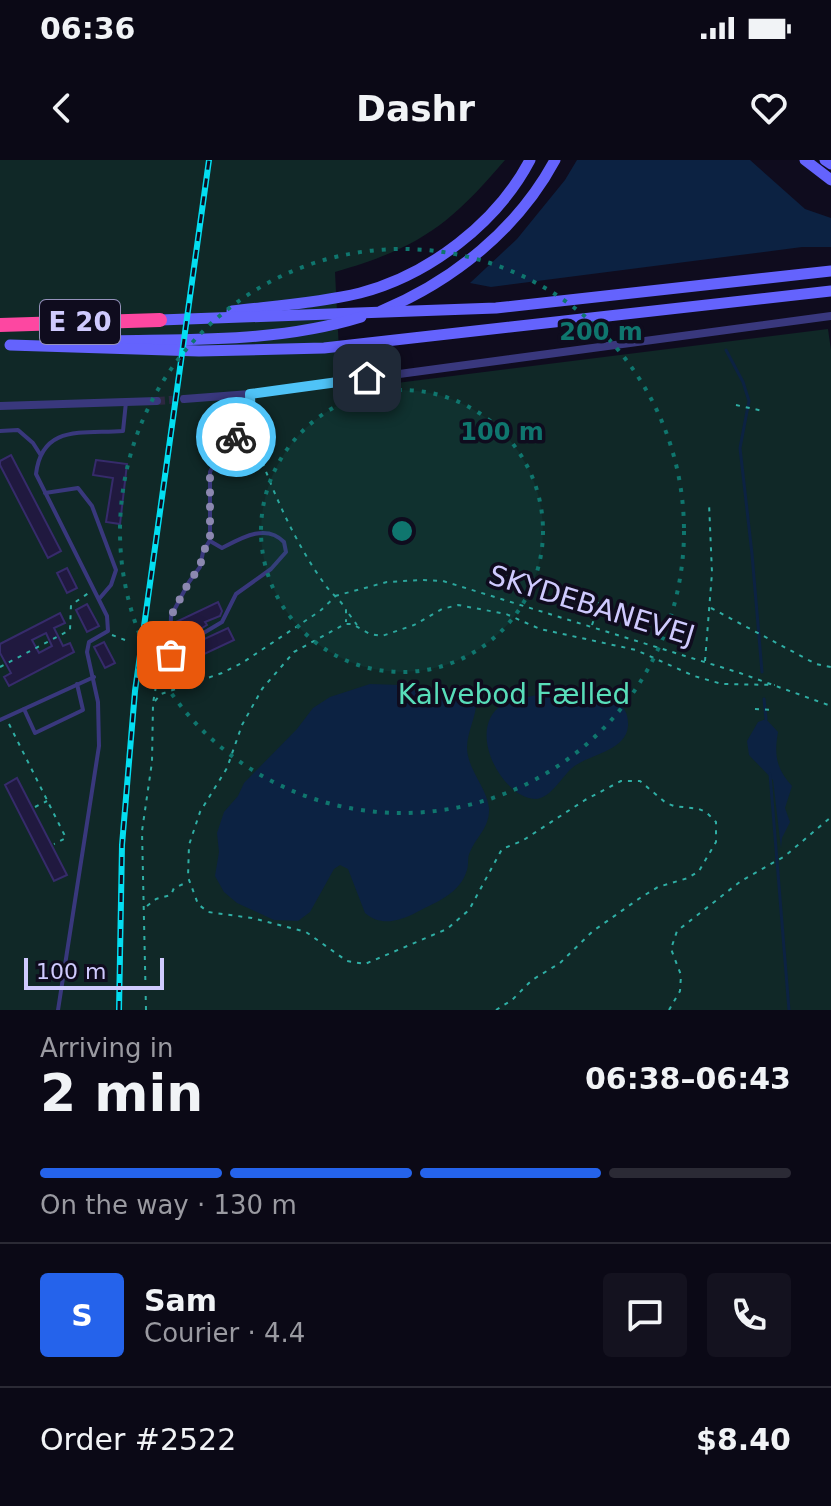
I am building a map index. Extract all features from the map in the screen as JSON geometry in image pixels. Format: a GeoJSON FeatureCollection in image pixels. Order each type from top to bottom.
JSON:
{"type":"FeatureCollection","features":[{"type":"Feature","properties":{"kind":"highway","name":"E 20"},"geometry":{"type":"LineString","coordinates":[[0,325],[160,320]]}},
{"type":"Feature","properties":{"kind":"street"},"geometry":{"type":"LineString","coordinates":[[160,320],[330,299],[363,292],[401,278],[438,258],[472,232],[501,203],[530,160]]}},
{"type":"Feature","properties":{"kind":"street"},"geometry":{"type":"LineString","coordinates":[[5,345],[262,336],[321,328],[374,313],[422,292],[463,266],[498,235],[530,199],[555,160]]}},
{"type":"Feature","properties":{"kind":"street"},"geometry":{"type":"LineString","coordinates":[[805,160],[831,180]]}},
{"type":"Feature","properties":{"kind":"street"},"geometry":{"type":"LineString","coordinates":[[825,160],[831,164]]}},
{"type":"Feature","properties":{"kind":"street"},"geometry":{"type":"LineString","coordinates":[[160,320],[524,305],[831,271]]}},
{"type":"Feature","properties":{"kind":"street"},"geometry":{"type":"LineString","coordinates":[[5,345],[199,351],[324,348],[831,291]]}},
{"type":"Feature","properties":{"kind":"street"},"geometry":{"type":"LineString","coordinates":[[184,399],[250,394],[831,316]]}},
{"type":"Feature","properties":{"kind":"street"},"geometry":{"type":"LineString","coordinates":[[0,406],[157,401]]}},
{"type":"Feature","properties":{"kind":"lane"},"geometry":{"type":"LineString","coordinates":[[205,426],[251,429],[250,394]]}},
{"type":"Feature","properties":{"kind":"lane"},"geometry":{"type":"LineString","coordinates":[[58,1010],[99,746],[94,677],[87,652],[89,642],[108,631],[107,616],[36,474],[40,454],[53,439],[63,435],[123,431],[126,402]]}},
{"type":"Feature","properties":{"kind":"lane"},"geometry":{"type":"LineString","coordinates":[[175,665],[170,649],[171,616],[200,567],[210,540],[210,472],[216,460],[236,439],[237,428]]}},
{"type":"Feature","properties":{"kind":"lane"},"geometry":{"type":"LineString","coordinates":[[0,431],[18,430],[40,454]]}},
{"type":"Feature","properties":{"kind":"lane"},"geometry":{"type":"LineString","coordinates":[[45,493],[78,488],[92,506],[116,570],[111,585],[99,599]]}},
{"type":"Feature","properties":{"kind":"lane"},"geometry":{"type":"LineString","coordinates":[[170,649],[185,644],[222,622],[236,594],[271,569],[286,552],[284,542],[270,533],[249,535],[222,548],[210,540]]}},
{"type":"Feature","properties":{"kind":"lane"},"geometry":{"type":"LineString","coordinates":[[3,719],[94,677]]}},
{"type":"Feature","properties":{"kind":"lane"},"geometry":{"type":"LineString","coordinates":[[24,709],[35,733],[83,710],[77,684]]}},
{"type":"Feature","properties":{"kind":"path"},"geometry":{"type":"LineString","coordinates":[[736,405],[763,411]]}},
{"type":"Feature","properties":{"kind":"path"},"geometry":{"type":"LineString","coordinates":[[251,429],[262,462],[300,542],[326,586],[358,626],[370,634],[382,636],[458,605],[506,614],[540,629],[636,650],[694,676],[722,684],[775,685]]}},
{"type":"Feature","properties":{"kind":"path"},"geometry":{"type":"LineString","coordinates":[[706,662],[712,573],[709,503]]}},
{"type":"Feature","properties":{"kind":"path","name":"SKYDEBANEVEJ"},"geometry":{"type":"LineString","coordinates":[[335,596],[387,582],[443,581],[706,662],[831,706]]}},
{"type":"Feature","properties":{"kind":"path"},"geometry":{"type":"LineString","coordinates":[[0,667],[70,630],[71,605],[94,590]]}},
{"type":"Feature","properties":{"kind":"path"},"geometry":{"type":"LineString","coordinates":[[153,703],[161,694],[242,663],[320,611],[335,596]]}},
{"type":"Feature","properties":{"kind":"path"},"geometry":{"type":"LineString","coordinates":[[592,626],[600,601]]}},
{"type":"Feature","properties":{"kind":"path"},"geometry":{"type":"LineString","coordinates":[[710,608],[816,664],[831,667]]}},
{"type":"Feature","properties":{"kind":"path"},"geometry":{"type":"LineString","coordinates":[[345,624],[346,609]]}},
{"type":"Feature","properties":{"kind":"path"},"geometry":{"type":"LineString","coordinates":[[358,626],[345,624],[294,652],[262,689],[251,707],[227,768],[212,790],[193,830],[188,854],[189,882],[198,904],[208,912],[242,916],[306,932],[347,961],[365,964],[447,929],[469,910],[502,849],[522,841],[614,783],[634,779],[674,806],[699,809],[712,817],[716,826],[716,842],[699,871],[688,878],[658,887],[640,898],[593,931],[580,946],[496,1010]]}},
{"type":"Feature","properties":{"kind":"path"},"geometry":{"type":"LineString","coordinates":[[108,631],[125,640]]}},
{"type":"Feature","properties":{"kind":"path"},"geometry":{"type":"LineString","coordinates":[[146,1010],[142,831],[152,762],[153,703],[161,658],[158,647],[150,643]]}},
{"type":"Feature","properties":{"kind":"path"},"geometry":{"type":"LineString","coordinates":[[755,709],[772,710]]}},
{"type":"Feature","properties":{"kind":"path"},"geometry":{"type":"LineString","coordinates":[[3,719],[66,838],[54,844]]}},
{"type":"Feature","properties":{"kind":"path"},"geometry":{"type":"LineString","coordinates":[[35,807],[48,801]]}},
{"type":"Feature","properties":{"kind":"path"},"geometry":{"type":"LineString","coordinates":[[669,1010],[680,991],[681,975],[671,949],[674,934],[741,881],[781,859],[831,817]]}},
{"type":"Feature","properties":{"kind":"path"},"geometry":{"type":"LineString","coordinates":[[146,907],[189,882]]}},
{"type":"Feature","properties":{"kind":"green space","name":"Kalvebod Fælled"},"geometry":{"type":"Polygon","coordinates":[[[0,160],[505,160],[466,202],[430,232],[389,254],[335,272],[341,390],[828,329],[831,350],[831,1010],[0,1010],[0,160]]]}},
{"type":"Feature","properties":{"kind":"water"},"geometry":{"type":"Polygon","coordinates":[[[577,160],[750,160],[805,209],[831,218],[831,247],[802,247],[491,287],[470,283],[517,239],[565,180],[577,160]]]}},
{"type":"Feature","properties":{"kind":"water"},"geometry":{"type":"Polygon","coordinates":[[[370,684],[400,685],[426,695],[465,693],[476,696],[467,748],[470,763],[488,801],[489,815],[469,854],[464,878],[439,901],[391,921],[377,920],[365,913],[348,869],[340,865],[334,869],[310,912],[298,921],[274,920],[237,903],[224,892],[215,876],[219,852],[217,833],[224,812],[238,796],[244,783],[297,729],[313,708],[330,697],[370,684]]]}},
{"type":"Feature","properties":{"kind":"water"},"geometry":{"type":"Polygon","coordinates":[[[574,688],[601,693],[618,702],[627,716],[626,734],[615,746],[576,765],[547,795],[535,799],[523,796],[500,775],[492,761],[487,745],[491,716],[508,702],[574,688]]]}},
{"type":"Feature","properties":{"kind":"water"},"geometry":{"type":"Polygon","coordinates":[[[766,719],[778,732],[778,761],[792,786],[785,808],[790,822],[781,848],[773,780],[749,755],[747,741],[758,722],[766,719]]]}},
{"type":"Feature","properties":{"kind":"building"},"geometry":{"type":"Polygon","coordinates":[[[11,455],[61,551],[48,558],[0,465],[0,461],[11,455]]]}},
{"type":"Feature","properties":{"kind":"building"},"geometry":{"type":"Polygon","coordinates":[[[96,460],[127,464],[120,524],[106,522],[113,478],[93,475],[96,460]]]}},
{"type":"Feature","properties":{"kind":"building"},"geometry":{"type":"Polygon","coordinates":[[[67,568],[77,588],[67,593],[57,573],[67,568]]]}},
{"type":"Feature","properties":{"kind":"building"},"geometry":{"type":"Polygon","coordinates":[[[218,602],[222,611],[220,616],[205,622],[207,625],[184,639],[176,622],[218,602]]]}},
{"type":"Feature","properties":{"kind":"building"},"geometry":{"type":"Polygon","coordinates":[[[87,604],[99,626],[87,632],[76,610],[87,604]]]}},
{"type":"Feature","properties":{"kind":"building"},"geometry":{"type":"Polygon","coordinates":[[[60,613],[65,623],[54,628],[63,646],[70,643],[74,652],[9,686],[4,677],[11,673],[0,653],[0,644],[60,613]],[[46,633],[32,640],[39,653],[52,646],[46,633]]]}},
{"type":"Feature","properties":{"kind":"building"},"geometry":{"type":"Polygon","coordinates":[[[228,628],[234,640],[181,665],[176,652],[228,628]]]}},
{"type":"Feature","properties":{"kind":"building"},"geometry":{"type":"Polygon","coordinates":[[[104,642],[115,663],[105,668],[94,647],[104,642]]]}},
{"type":"Feature","properties":{"kind":"building"},"geometry":{"type":"Polygon","coordinates":[[[17,778],[67,875],[54,881],[5,785],[17,778]]]}},
{"type":"Feature","properties":{"kind":"waterway"},"geometry":{"type":"LineString","coordinates":[[726,350],[749,401],[740,448],[762,672]]}},
{"type":"Feature","properties":{"kind":"waterway"},"geometry":{"type":"LineString","coordinates":[[764,699],[766,719]]}},
{"type":"Feature","properties":{"kind":"waterway"},"geometry":{"type":"LineString","coordinates":[[770,774],[789,1010]]}},
{"type":"Feature","properties":{"kind":"tunnel"},"geometry":{"type":"LineString","coordinates":[[157,401],[184,399]]}},
{"type":"Feature","properties":{"kind":"railway"},"geometry":{"type":"LineString","coordinates":[[119,1010],[122,845],[135,691],[209,160]]}},
{"type":"Feature","properties":{"kind":"way so far"},"geometry":{"type":"LineString","coordinates":[[171,655],[171,616],[200,567],[210,540],[210,472],[236,437]]}},
{"type":"Feature","properties":{"kind":"route"},"geometry":{"type":"LineString","coordinates":[[236,437],[237,428],[251,429],[250,394],[367,378]]}}]}
